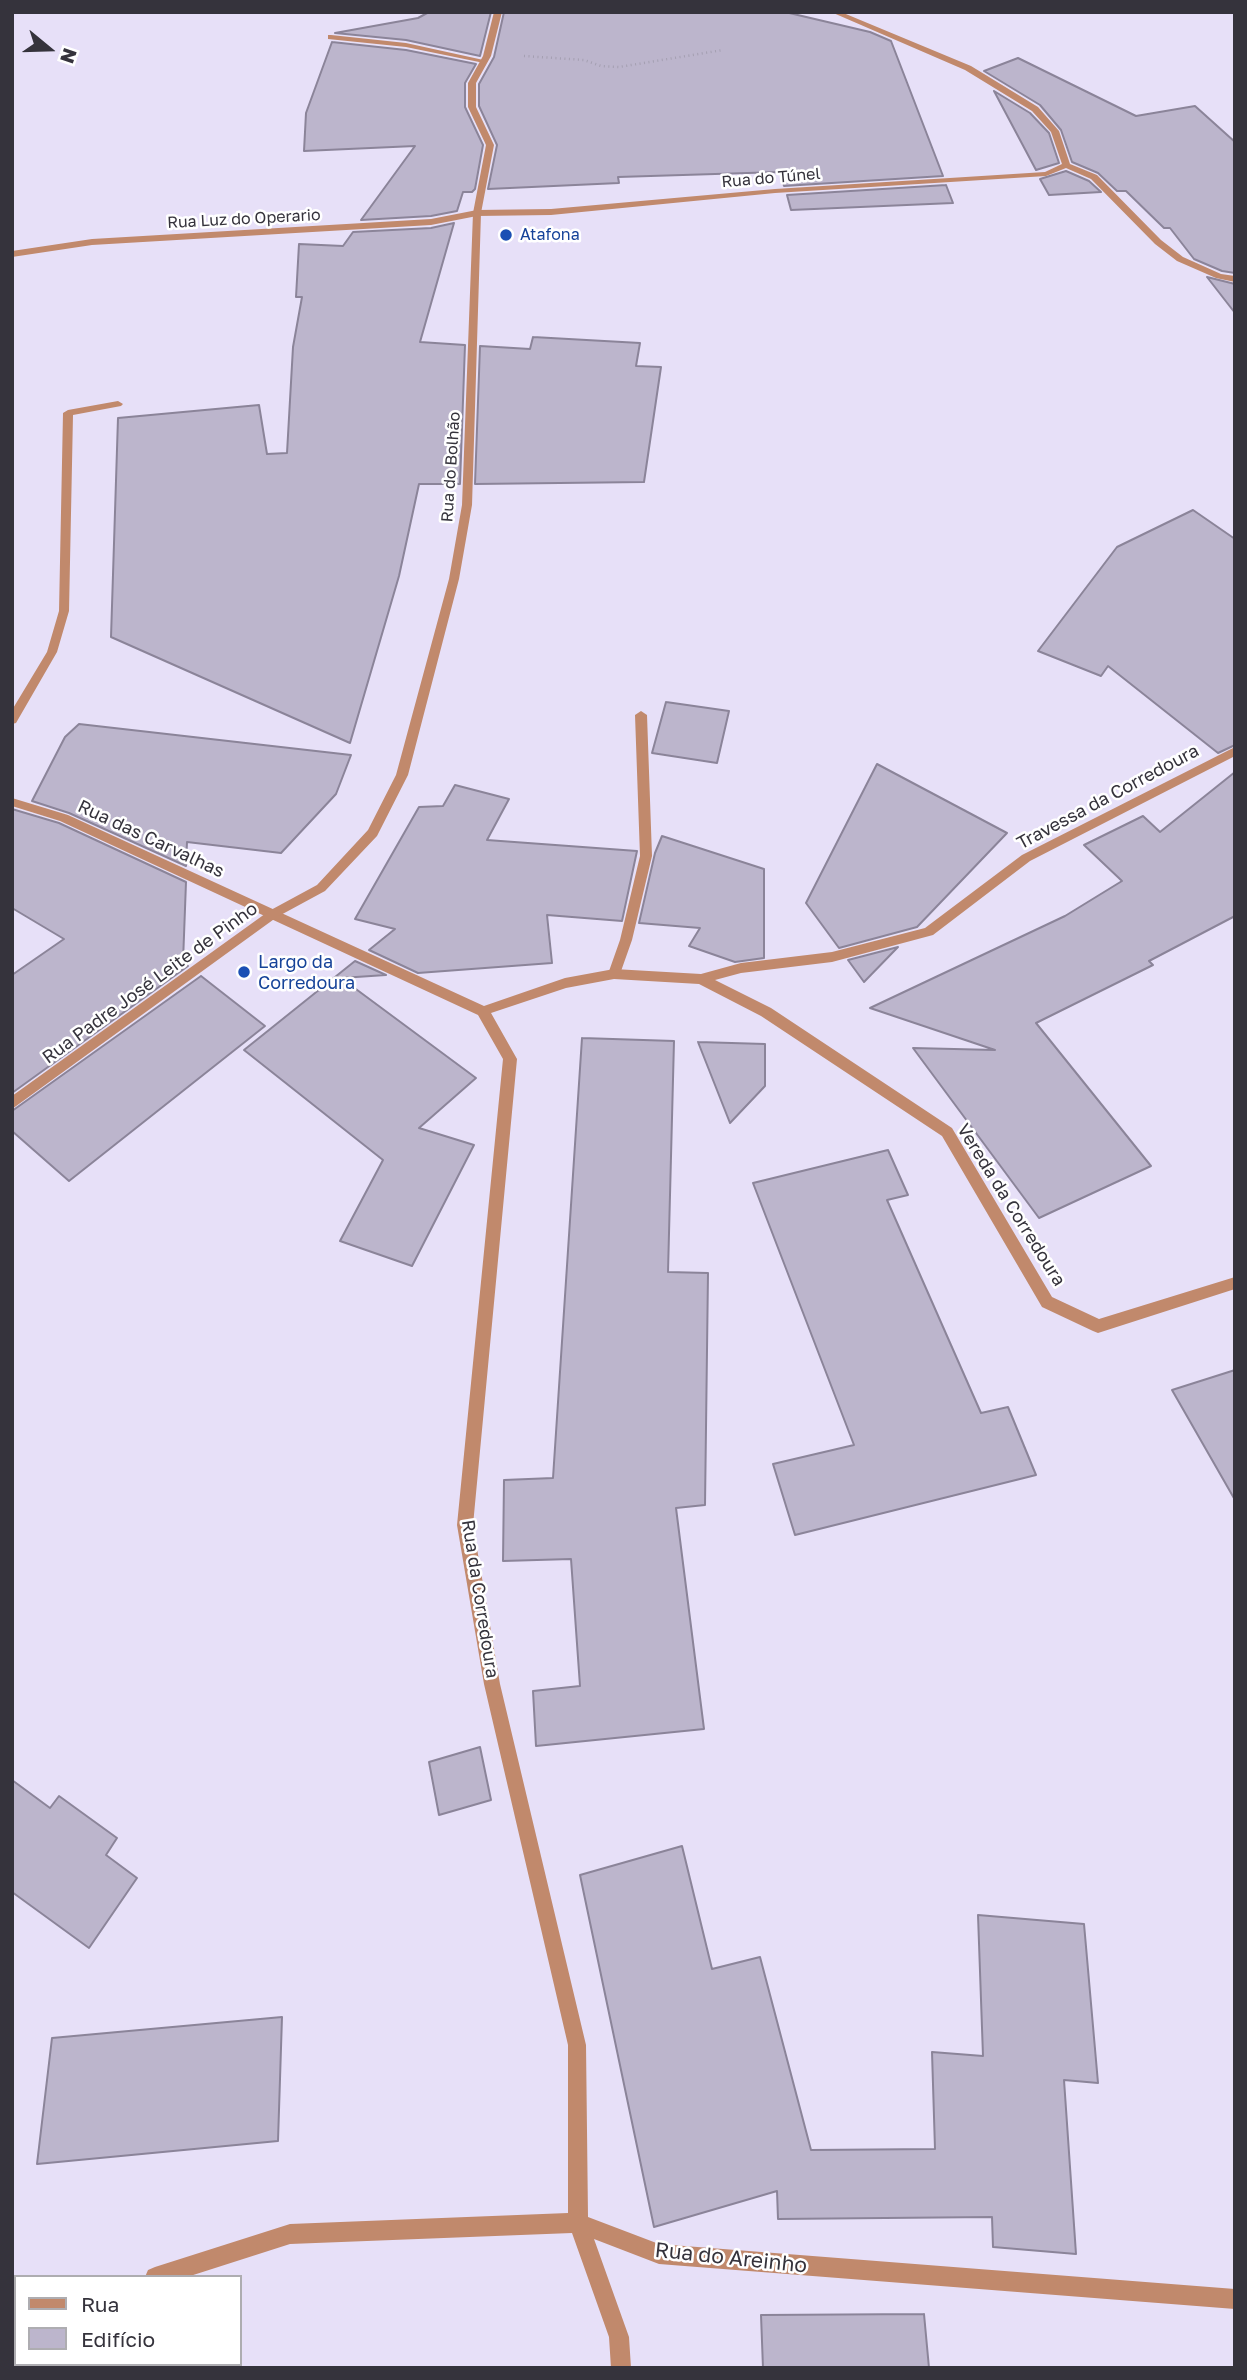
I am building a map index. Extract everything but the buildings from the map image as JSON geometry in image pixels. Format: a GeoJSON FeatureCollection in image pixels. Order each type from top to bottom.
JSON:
{"type":"FeatureCollection","features":[{"type":"Feature","properties":{"kind":"street","name":"Rua do Bolhão"},"geometry":{"type":"LineString","coordinates":[[273,914],[321,888],[373,833],[402,775],[454,579],[467,505],[477,213],[490,145],[472,107],[471,83],[486,58],[498,12]]}},
{"type":"Feature","properties":{"kind":"street"},"geometry":{"type":"LineString","coordinates":[[834,12],[968,68],[1035,109],[1055,131],[1066,165],[1094,177],[1158,242],[1180,259],[1219,276],[1235,279]]}},
{"type":"Feature","properties":{"kind":"street"},"geometry":{"type":"LineString","coordinates":[[331,37],[416,46],[486,58]]}},
{"type":"Feature","properties":{"kind":"street","name":"Rua do Túnel"},"geometry":{"type":"LineString","coordinates":[[477,213],[551,212],[775,191],[1046,173],[1066,165]]}},
{"type":"Feature","properties":{"kind":"street","name":"Rua Luz do Operario"},"geometry":{"type":"LineString","coordinates":[[12,254],[92,242],[431,222],[477,213]]}},
{"type":"Feature","properties":{"kind":"street"},"geometry":{"type":"LineString","coordinates":[[12,720],[52,652],[64,611],[68,413],[118,404]]}},
{"type":"Feature","properties":{"kind":"street"},"geometry":{"type":"LineString","coordinates":[[614,974],[626,940],[646,856],[640,715]]}},
{"type":"Feature","properties":{"kind":"street","name":"Travessa da Corredoura"},"geometry":{"type":"LineString","coordinates":[[483,1011],[565,983],[614,974],[701,979],[741,968],[832,957],[929,932],[1026,858],[1235,751]]}},
{"type":"Feature","properties":{"kind":"street","name":"Rua das Carvalhas"},"geometry":{"type":"LineString","coordinates":[[12,802],[64,818],[273,914]]}},
{"type":"Feature","properties":{"kind":"street"},"geometry":{"type":"LineString","coordinates":[[273,914],[483,1011]]}},
{"type":"Feature","properties":{"kind":"street","name":"Rua Padre José Leite de Pinho"},"geometry":{"type":"LineString","coordinates":[[12,1104],[273,914]]}},
{"type":"Feature","properties":{"kind":"street","name":"Vereda da Corredoura"},"geometry":{"type":"LineString","coordinates":[[701,979],[766,1012],[947,1132],[1048,1302],[1098,1326],[1235,1283]]}},
{"type":"Feature","properties":{"kind":"street","name":"Rua da Corredoura"},"geometry":{"type":"LineString","coordinates":[[483,1011],[510,1059],[465,1525],[492,1684],[577,2045],[578,2223],[619,2337],[621,2368]]}},
{"type":"Feature","properties":{"kind":"street","name":"Rua do Areinho"},"geometry":{"type":"LineString","coordinates":[[161,2275],[290,2234],[578,2223],[659,2254],[1235,2298]]}},
{"type":"Feature","properties":{"kind":"path"},"geometry":{"type":"LineString","coordinates":[[486,58],[584,60],[619,68],[699,52],[723,50]]}},
{"type":"Feature","properties":{"kind":"place","name":"Atafona"},"geometry":{"type":"Point","coordinates":[506,235]}},
{"type":"Feature","properties":{"kind":"place","name":"Largo da Corredoura"},"geometry":{"type":"Point","coordinates":[244,972]}}]}
